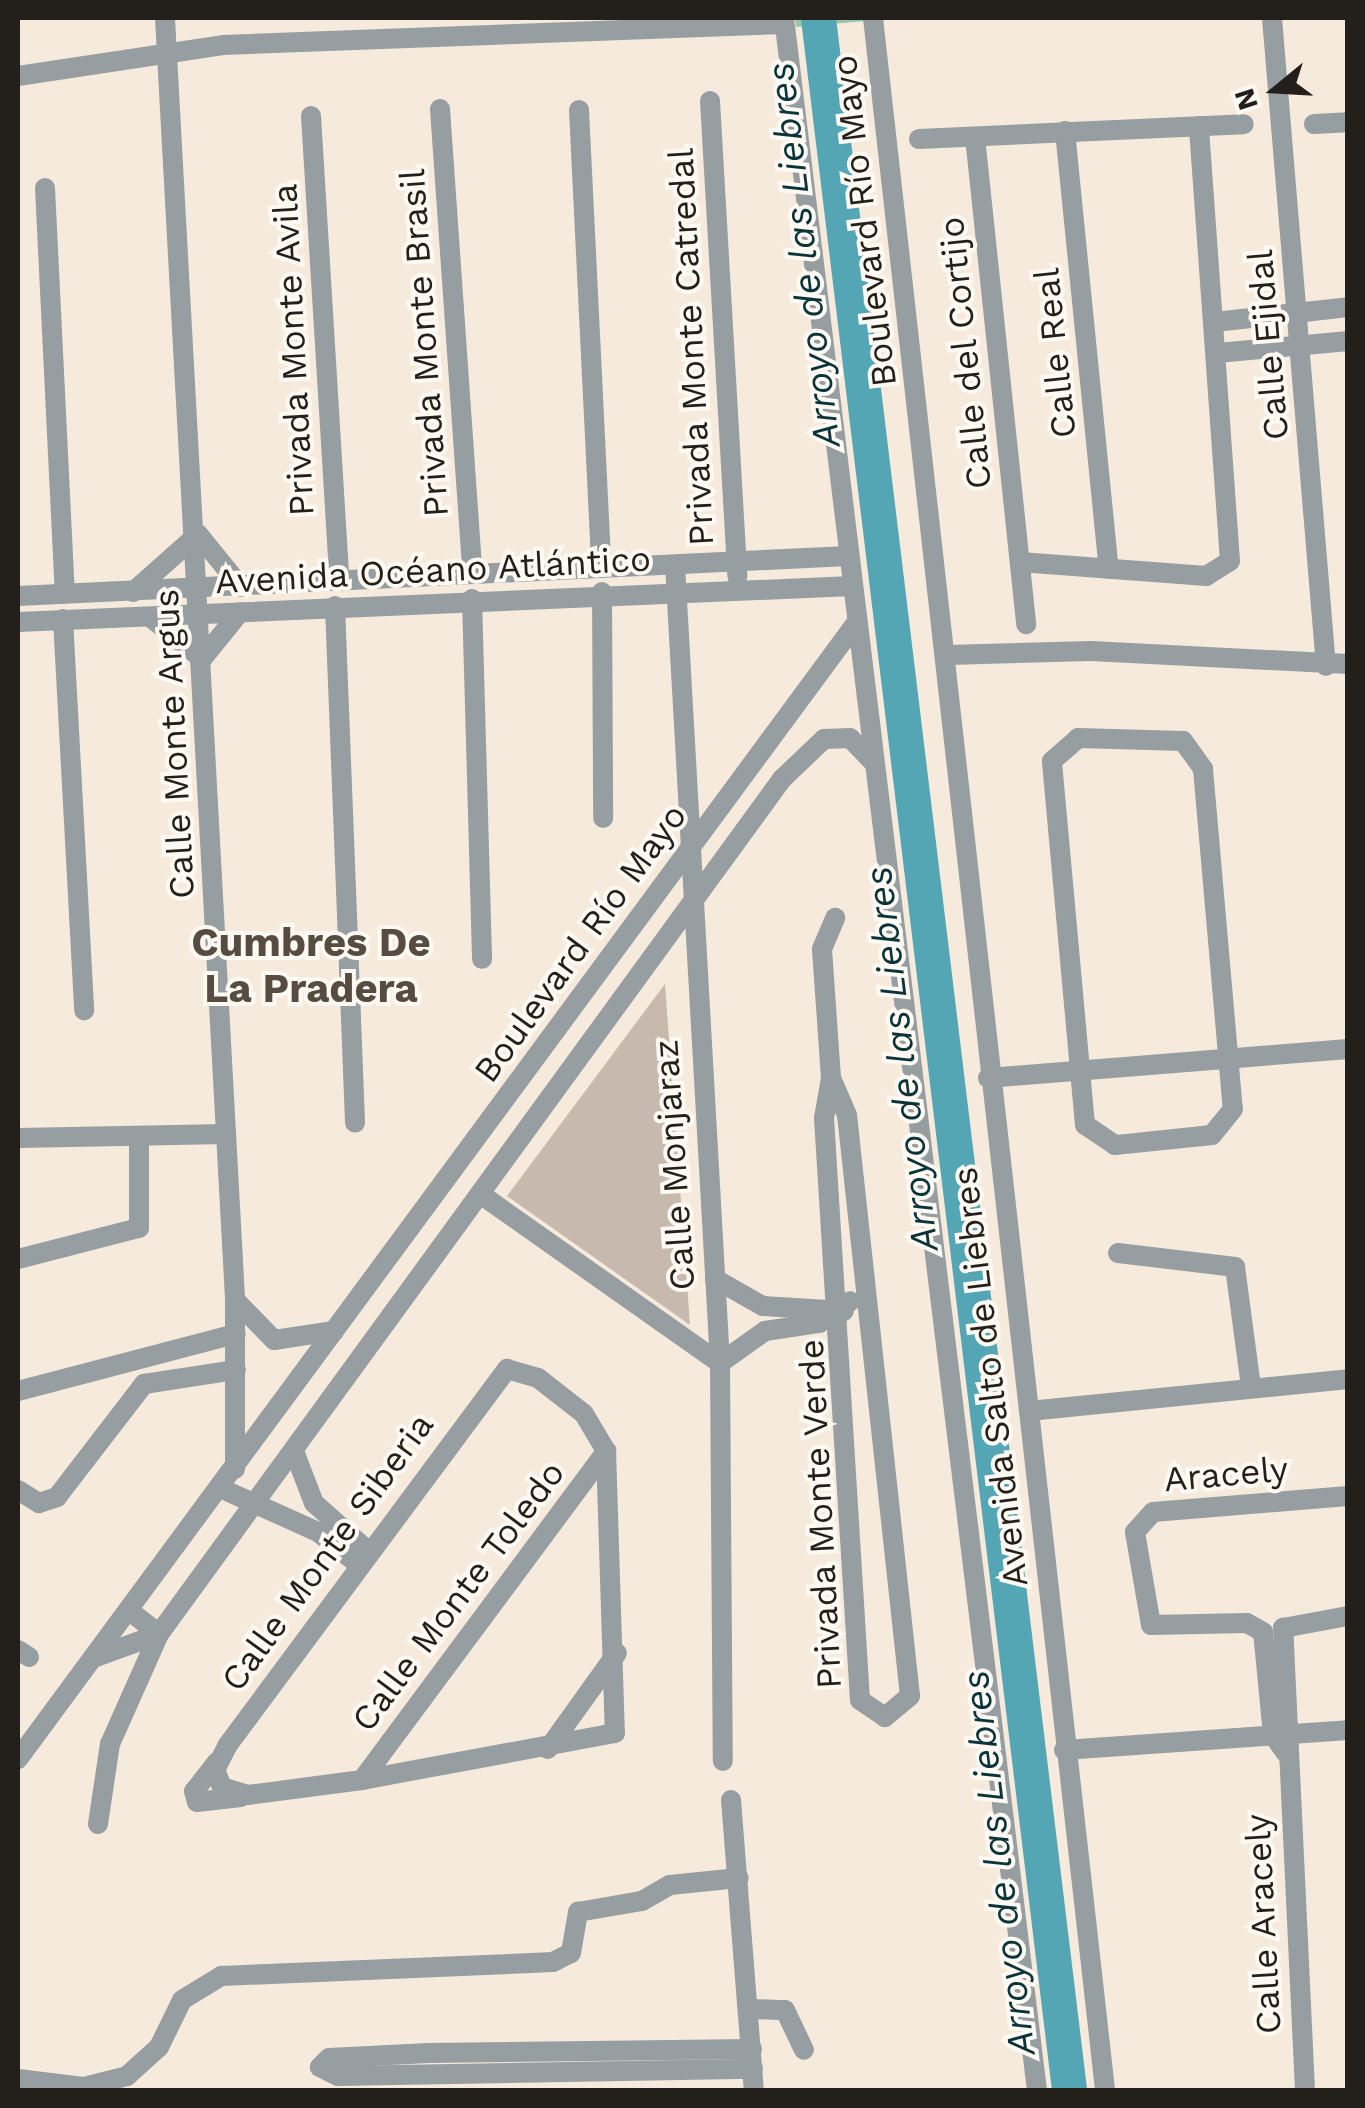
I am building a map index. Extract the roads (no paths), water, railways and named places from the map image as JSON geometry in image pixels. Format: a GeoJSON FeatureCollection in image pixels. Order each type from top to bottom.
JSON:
{"type":"FeatureCollection","features":[{"type":"Feature","properties":{"kind":"street","name":"Calle Monte Argus"},"geometry":{"type":"LineString","coordinates":[[165,18],[171,49],[198,534],[235,1300],[234,1469]]}},
{"type":"Feature","properties":{"kind":"street"},"geometry":{"type":"LineString","coordinates":[[873,18],[882,18]]}},
{"type":"Feature","properties":{"kind":"street","name":"Boulevard Río Mayo"},"geometry":{"type":"LineString","coordinates":[[873,18],[948,656]]}},
{"type":"Feature","properties":{"kind":"street","name":"Calle Ejidal"},"geometry":{"type":"LineString","coordinates":[[1272,18],[1326,666]]}},
{"type":"Feature","properties":{"kind":"street"},"geometry":{"type":"LineString","coordinates":[[18,76],[171,49],[784,21]]}},
{"type":"Feature","properties":{"kind":"street","name":"Avenida Salto de Liebres"},"geometry":{"type":"LineString","coordinates":[[784,21],[1037,2090]]}},
{"type":"Feature","properties":{"kind":"street","name":"Privada Monte Catredal"},"geometry":{"type":"LineString","coordinates":[[710,101],[738,588]]}},
{"type":"Feature","properties":{"kind":"street","name":"Privada Monte Brasil"},"geometry":{"type":"LineString","coordinates":[[440,110],[472,572]]}},
{"type":"Feature","properties":{"kind":"street"},"geometry":{"type":"LineString","coordinates":[[579,110],[600,565]]}},
{"type":"Feature","properties":{"kind":"street","name":"Privada Monte Avila"},"geometry":{"type":"LineString","coordinates":[[312,116],[338,580]]}},
{"type":"Feature","properties":{"kind":"street"},"geometry":{"type":"LineString","coordinates":[[1314,124],[1348,122]]}},
{"type":"Feature","properties":{"kind":"street"},"geometry":{"type":"LineString","coordinates":[[920,139],[1244,124]]}},
{"type":"Feature","properties":{"kind":"street"},"geometry":{"type":"LineString","coordinates":[[1020,562],[1206,576],[1230,561],[1198,126]]}},
{"type":"Feature","properties":{"kind":"street","name":"Calle Real"},"geometry":{"type":"LineString","coordinates":[[1065,132],[1110,569]]}},
{"type":"Feature","properties":{"kind":"street","name":"Calle del Cortijo"},"geometry":{"type":"LineString","coordinates":[[975,137],[1026,624]]}},
{"type":"Feature","properties":{"kind":"street"},"geometry":{"type":"LineString","coordinates":[[45,188],[65,594]]}},
{"type":"Feature","properties":{"kind":"street"},"geometry":{"type":"LineString","coordinates":[[1215,322],[1348,307]]}},
{"type":"Feature","properties":{"kind":"street"},"geometry":{"type":"LineString","coordinates":[[1217,353],[1348,340]]}},
{"type":"Feature","properties":{"kind":"street"},"geometry":{"type":"LineString","coordinates":[[134,592],[198,534],[241,586]]}},
{"type":"Feature","properties":{"kind":"street","name":"Avenida Océano Atlántico"},"geometry":{"type":"LineString","coordinates":[[18,596],[848,556]]}},
{"type":"Feature","properties":{"kind":"street","name":"Calle Monjaraz"},"geometry":{"type":"LineString","coordinates":[[675,565],[691,908],[720,1363],[723,1761]]}},
{"type":"Feature","properties":{"kind":"street","name":"Avenida Océano Atlántico"},"geometry":{"type":"LineString","coordinates":[[18,622],[602,592],[852,586]]}},
{"type":"Feature","properties":{"kind":"street"},"geometry":{"type":"LineString","coordinates":[[602,592],[603,818]]}},
{"type":"Feature","properties":{"kind":"street"},"geometry":{"type":"LineString","coordinates":[[472,599],[482,959]]}},
{"type":"Feature","properties":{"kind":"street"},"geometry":{"type":"LineString","coordinates":[[335,606],[355,1124]]}},
{"type":"Feature","properties":{"kind":"street"},"geometry":{"type":"LineString","coordinates":[[150,616],[202,660],[240,612]]}},
{"type":"Feature","properties":{"kind":"street"},"geometry":{"type":"LineString","coordinates":[[63,619],[84,1010]]}},
{"type":"Feature","properties":{"kind":"street","name":"Boulevard Río Mayo"},"geometry":{"type":"LineString","coordinates":[[18,1759],[856,623]]}},
{"type":"Feature","properties":{"kind":"street"},"geometry":{"type":"LineString","coordinates":[[948,656],[1091,651],[1326,666],[1348,664]]}},
{"type":"Feature","properties":{"kind":"street","name":"Avenida Salto de Liebres"},"geometry":{"type":"LineString","coordinates":[[948,656],[988,1078],[1105,2090]]}},
{"type":"Feature","properties":{"kind":"street","name":"Boulevard Río Mayo"},"geometry":{"type":"LineString","coordinates":[[98,1824],[110,1744],[158,1634],[814,744],[850,738],[872,760]]}},
{"type":"Feature","properties":{"kind":"street"},"geometry":{"type":"LineString","coordinates":[[1078,738],[1183,741],[1199,758],[1234,1109],[1225,1129],[1115,1145],[1085,1125],[1078,1071],[1052,762],[1078,738]]}},
{"type":"Feature","properties":{"kind":"street","name":"Privada Monte Verde"},"geometry":{"type":"LineString","coordinates":[[832,1078],[847,1116],[910,1696],[885,1717],[860,1700],[842,1310],[824,1118],[832,1078],[822,949],[835,918]]}},
{"type":"Feature","properties":{"kind":"street"},"geometry":{"type":"LineString","coordinates":[[988,1078],[1348,1049]]}},
{"type":"Feature","properties":{"kind":"street"},"geometry":{"type":"LineString","coordinates":[[18,1138],[226,1134]]}},
{"type":"Feature","properties":{"kind":"street"},"geometry":{"type":"LineString","coordinates":[[18,1259],[139,1228],[140,1138]]}},
{"type":"Feature","properties":{"kind":"street"},"geometry":{"type":"LineString","coordinates":[[483,1196],[720,1363]]}},
{"type":"Feature","properties":{"kind":"street"},"geometry":{"type":"LineString","coordinates":[[1118,1254],[1235,1267],[1251,1387]]}},
{"type":"Feature","properties":{"kind":"street","name":"Privada Monte Verde"},"geometry":{"type":"LineString","coordinates":[[715,1280],[764,1306],[842,1310],[868,1332]]}},
{"type":"Feature","properties":{"kind":"street","name":"Privada Monte Verde"},"geometry":{"type":"LineString","coordinates":[[720,1363],[765,1331],[842,1310],[863,1286]]}},
{"type":"Feature","properties":{"kind":"street"},"geometry":{"type":"LineString","coordinates":[[235,1300],[274,1340],[336,1330]]}},
{"type":"Feature","properties":{"kind":"street"},"geometry":{"type":"LineString","coordinates":[[356,1302],[383,1332]]}},
{"type":"Feature","properties":{"kind":"street"},"geometry":{"type":"LineString","coordinates":[[764,1306],[765,1331]]}},
{"type":"Feature","properties":{"kind":"street"},"geometry":{"type":"LineString","coordinates":[[18,1391],[236,1334]]}},
{"type":"Feature","properties":{"kind":"street"},"geometry":{"type":"LineString","coordinates":[[150,1357],[158,1378]]}},
{"type":"Feature","properties":{"kind":"street"},"geometry":{"type":"LineString","coordinates":[[18,1490],[39,1502],[57,1496],[132,1390],[158,1378],[236,1370]]}},
{"type":"Feature","properties":{"kind":"street","name":"Calle Monte Siberia"},"geometry":{"type":"LineString","coordinates":[[248,1796],[197,1802],[194,1791],[499,1372],[538,1378],[584,1414],[606,1451]]}},
{"type":"Feature","properties":{"kind":"street"},"geometry":{"type":"LineString","coordinates":[[1029,1411],[1348,1379]]}},
{"type":"Feature","properties":{"kind":"street"},"geometry":{"type":"LineString","coordinates":[[294,1451],[314,1503],[363,1558]]}},
{"type":"Feature","properties":{"kind":"street"},"geometry":{"type":"LineString","coordinates":[[217,1762],[222,1787],[248,1796],[548,1749],[615,1732],[618,1653],[606,1451]]}},
{"type":"Feature","properties":{"kind":"street","name":"Calle Monte Toledo"},"geometry":{"type":"LineString","coordinates":[[362,1780],[606,1451]]}},
{"type":"Feature","properties":{"kind":"street"},"geometry":{"type":"LineString","coordinates":[[220,1488],[251,1510],[302,1523],[363,1558]]}},
{"type":"Feature","properties":{"kind":"street","name":"Aracely"},"geometry":{"type":"LineString","coordinates":[[1284,1740],[1262,1632],[1248,1623],[1151,1625],[1135,1532],[1153,1512],[1348,1496]]}},
{"type":"Feature","properties":{"kind":"street"},"geometry":{"type":"LineString","coordinates":[[128,1610],[158,1634]]}},
{"type":"Feature","properties":{"kind":"street"},"geometry":{"type":"LineString","coordinates":[[1284,1740],[1283,1628],[1348,1616]]}},
{"type":"Feature","properties":{"kind":"street"},"geometry":{"type":"LineString","coordinates":[[91,1658],[158,1634]]}},
{"type":"Feature","properties":{"kind":"street"},"geometry":{"type":"LineString","coordinates":[[548,1749],[618,1653]]}},
{"type":"Feature","properties":{"kind":"street"},"geometry":{"type":"LineString","coordinates":[[1064,1750],[1284,1740],[1348,1730]]}},
{"type":"Feature","properties":{"kind":"street","name":"Calle Aracely"},"geometry":{"type":"LineString","coordinates":[[1284,1740],[1306,2090]]}},
{"type":"Feature","properties":{"kind":"street"},"geometry":{"type":"LineString","coordinates":[[731,1800],[752,2009],[754,2090]]}},
{"type":"Feature","properties":{"kind":"street"},"geometry":{"type":"LineString","coordinates":[[18,2079],[84,2086],[127,2076],[159,2048],[182,2000],[222,1976],[553,1962],[570,1954],[578,1912],[642,1901],[670,1885],[738,1878]]}},
{"type":"Feature","properties":{"kind":"street"},"geometry":{"type":"LineString","coordinates":[[752,2009],[784,2010],[804,2050]]}},
{"type":"Feature","properties":{"kind":"street"},"geometry":{"type":"LineString","coordinates":[[403,2065],[752,2059]]}},
{"type":"Feature","properties":{"kind":"waterway","name":"Arroyo de las Liebres"},"geometry":{"type":"LineString","coordinates":[[818,18],[1069,2090]]}},
{"type":"Feature","properties":{"kind":"district","name":"Cumbres De La Pradera"},"geometry":{"type":"Point","coordinates":[311,966]}}]}
